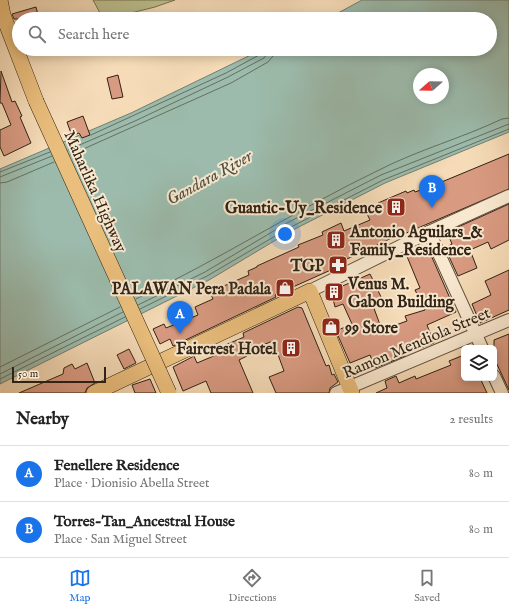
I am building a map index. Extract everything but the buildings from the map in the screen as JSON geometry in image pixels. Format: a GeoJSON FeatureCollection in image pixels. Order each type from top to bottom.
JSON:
{"type":"FeatureCollection","features":[{"type":"Feature","properties":{"kind":"main road","name":"Maharlika Highway"},"geometry":{"type":"LineString","coordinates":[[0,0],[3,14],[12,38]]}},
{"type":"Feature","properties":{"kind":"main road","name":"Maharlika Highway"},"geometry":{"type":"LineString","coordinates":[[19,56],[36,101],[169,393]]}},
{"type":"Feature","properties":{"kind":"main road"},"geometry":{"type":"LineString","coordinates":[[94,393],[310,291],[346,391]]}},
{"type":"Feature","properties":{"kind":"street"},"geometry":{"type":"LineString","coordinates":[[310,291],[429,232],[509,196]]}},
{"type":"Feature","properties":{"kind":"street"},"geometry":{"type":"LineString","coordinates":[[429,232],[481,345]]}},
{"type":"Feature","properties":{"kind":"street","name":"Ramon Mendiola Street"},"geometry":{"type":"LineString","coordinates":[[346,391],[509,320]]}},
{"type":"Feature","properties":{"kind":"street"},"geometry":{"type":"LineString","coordinates":[[496,381],[502,393]]}},
{"type":"Feature","properties":{"kind":"green space"},"geometry":{"type":"Polygon","coordinates":[[[93,0],[175,0],[135,12],[99,12],[93,0]]]}},
{"type":"Feature","properties":{"kind":"water","name":"Gandara River"},"geometry":{"type":"Polygon","coordinates":[[[362,0],[509,0],[509,132],[385,183],[291,231],[209,280],[0,384],[0,169],[131,113],[249,56],[497,56],[497,12],[340,12],[362,0]]]}},
{"type":"Feature","properties":{"kind":"place","name":"Guantic-Uy_Residence"},"geometry":{"type":"Point","coordinates":[396,207]}},
{"type":"Feature","properties":{"kind":"place","name":"Torres-Tan_Ancestral House"},"geometry":{"type":"Point","coordinates":[432,208]}},
{"type":"Feature","properties":{"kind":"place","name":"Antonio Aguilars_& Family_Residence"},"geometry":{"type":"Point","coordinates":[336,240]}},
{"type":"Feature","properties":{"kind":"place","name":"TGP"},"geometry":{"type":"Point","coordinates":[338,265]}},
{"type":"Feature","properties":{"kind":"place","name":"PALAWAN Pera Padala"},"geometry":{"type":"Point","coordinates":[285,288]}},
{"type":"Feature","properties":{"kind":"place","name":"Venus M. Gabon Building"},"geometry":{"type":"Point","coordinates":[334,292]}},
{"type":"Feature","properties":{"kind":"place","name":"99 Store"},"geometry":{"type":"Point","coordinates":[331,327]}},
{"type":"Feature","properties":{"kind":"place","name":"Fenellere Residence"},"geometry":{"type":"Point","coordinates":[180,334]}},
{"type":"Feature","properties":{"kind":"place","name":"Faircrest Hotel"},"geometry":{"type":"Point","coordinates":[291,348]}}]}
